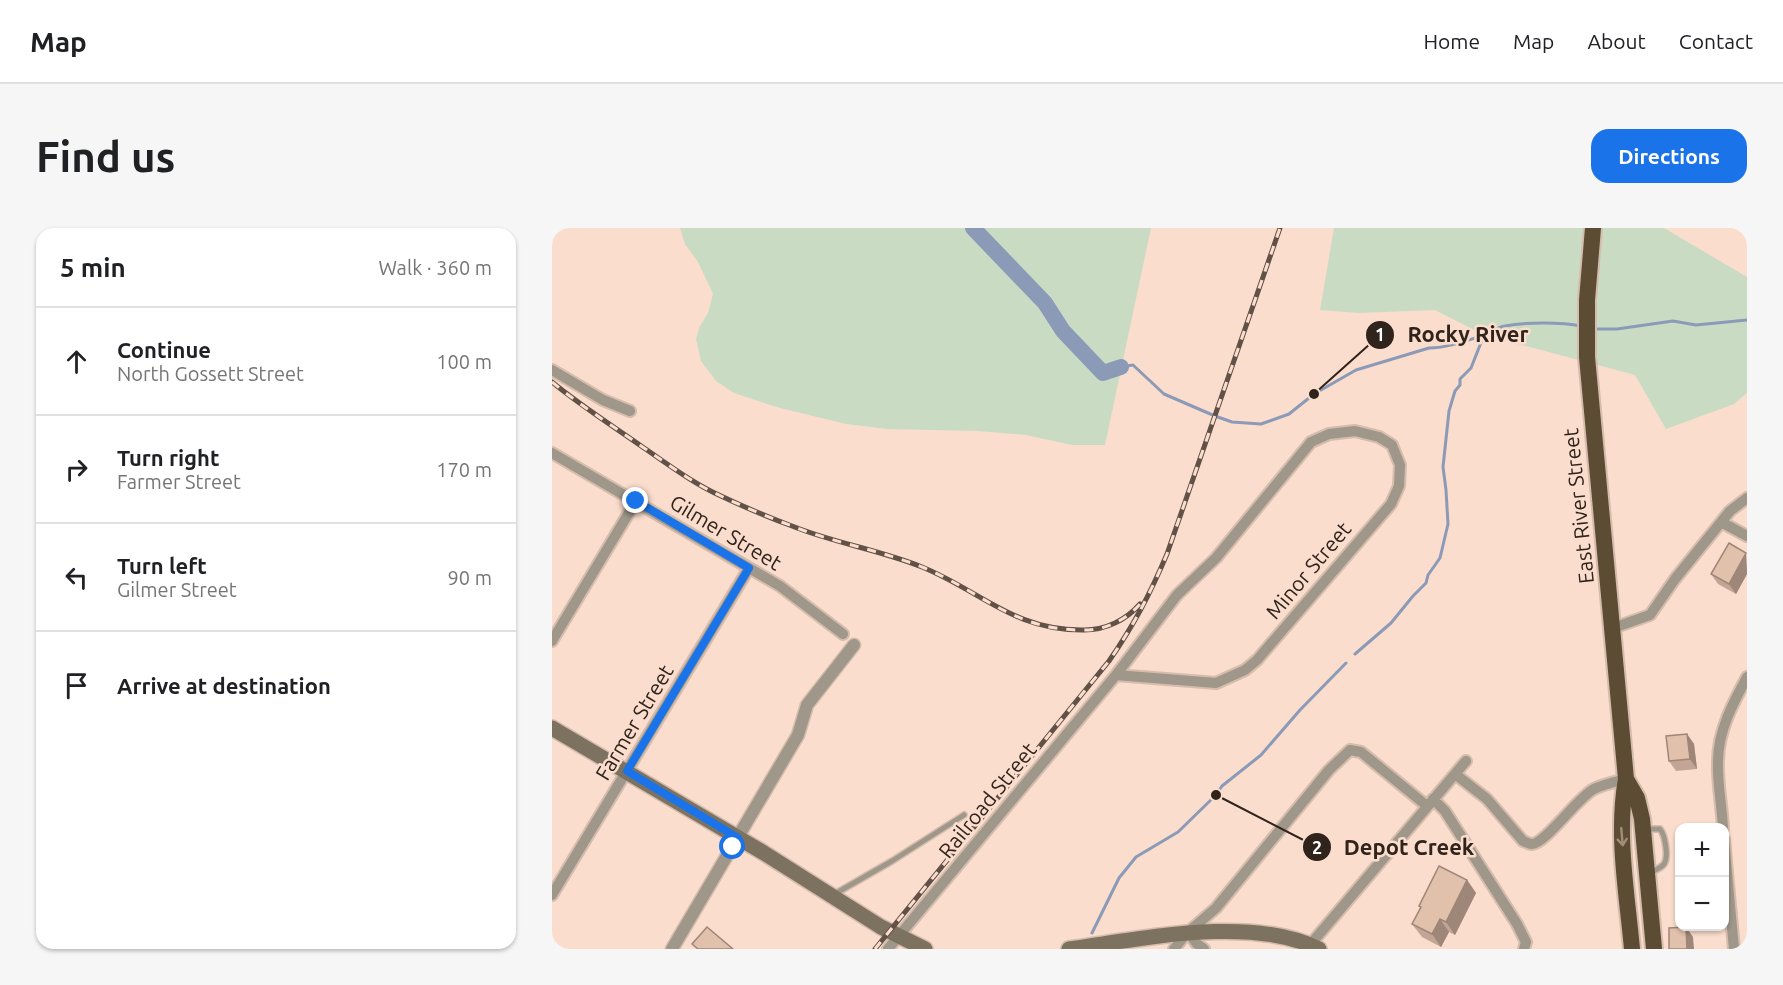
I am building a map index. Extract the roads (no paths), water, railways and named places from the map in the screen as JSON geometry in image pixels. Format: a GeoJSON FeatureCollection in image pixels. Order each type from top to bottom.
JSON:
{"type":"FeatureCollection","features":[{"type":"Feature","properties":{"kind":"highway","name":"East River Street"},"geometry":{"type":"LineString","coordinates":[[1593,228],[1589,266],[1587,357],[1626,779],[1621,804],[1621,829],[1632,949]]}},
{"type":"Feature","properties":{"kind":"highway","name":"East River Street"},"geometry":{"type":"LineString","coordinates":[[1626,779],[1637,798],[1654,949]]}},
{"type":"Feature","properties":{"kind":"main road"},"geometry":{"type":"LineString","coordinates":[[552,728],[898,936],[925,949]]}},
{"type":"Feature","properties":{"kind":"main road"},"geometry":{"type":"LineString","coordinates":[[1070,949],[1189,933],[1222,931],[1289,938],[1312,948]]}},
{"type":"Feature","properties":{"kind":"street"},"geometry":{"type":"LineString","coordinates":[[552,370],[603,400],[630,411]]}},
{"type":"Feature","properties":{"kind":"street","name":"Minor Street"},"geometry":{"type":"LineString","coordinates":[[1356,431],[1379,438],[1392,446],[1400,465],[1399,486],[1391,504],[1257,660],[1245,670],[1216,683],[1116,675],[1177,595],[1215,558],[1311,442],[1329,434],[1356,431]]}},
{"type":"Feature","properties":{"kind":"street","name":"Gilmer Street"},"geometry":{"type":"LineString","coordinates":[[552,453],[780,586],[843,634]]}},
{"type":"Feature","properties":{"kind":"street"},"geometry":{"type":"LineString","coordinates":[[1613,628],[1650,615],[1675,579],[1730,511],[1747,498]]}},
{"type":"Feature","properties":{"kind":"street"},"geometry":{"type":"LineString","coordinates":[[552,641],[636,501]]}},
{"type":"Feature","properties":{"kind":"street"},"geometry":{"type":"LineString","coordinates":[[1721,522],[1747,536]]}},
{"type":"Feature","properties":{"kind":"street","name":"Farmer Street"},"geometry":{"type":"LineString","coordinates":[[552,895],[749,568]]}},
{"type":"Feature","properties":{"kind":"street"},"geometry":{"type":"LineString","coordinates":[[672,949],[798,735],[807,705],[854,645]]}},
{"type":"Feature","properties":{"kind":"street","name":"Railroad Street"},"geometry":{"type":"LineString","coordinates":[[888,949],[1116,675]]}},
{"type":"Feature","properties":{"kind":"street"},"geometry":{"type":"LineString","coordinates":[[1723,823],[1718,761],[1721,735],[1733,703],[1747,677]]}},
{"type":"Feature","properties":{"kind":"street"},"geometry":{"type":"LineString","coordinates":[[1174,949],[1216,908],[1329,770],[1350,750],[1361,752],[1430,803],[1445,811],[1517,924],[1526,942],[1524,949]]}},
{"type":"Feature","properties":{"kind":"street"},"geometry":{"type":"LineString","coordinates":[[1312,948],[1466,761]]}},
{"type":"Feature","properties":{"kind":"street"},"geometry":{"type":"LineString","coordinates":[[1455,774],[1487,800],[1523,841],[1530,844],[1535,844],[1546,836],[1581,798],[1594,789],[1626,779]]}},
{"type":"Feature","properties":{"kind":"street"},"geometry":{"type":"LineString","coordinates":[[1728,877],[1734,949]]}},
{"type":"Feature","properties":{"kind":"street"},"geometry":{"type":"LineString","coordinates":[[1189,933],[1204,949]]}},
{"type":"Feature","properties":{"kind":"lane"},"geometry":{"type":"LineString","coordinates":[[831,896],[892,861],[964,815]]}},
{"type":"Feature","properties":{"kind":"lane"},"geometry":{"type":"LineString","coordinates":[[1642,829],[1660,829],[1663,833],[1666,859],[1663,865],[1647,874]]}},
{"type":"Feature","properties":{"kind":"lane"},"geometry":{"type":"LineString","coordinates":[[1645,854],[1665,852]]}},
{"type":"Feature","properties":{"kind":"waterway"},"geometry":{"type":"LineString","coordinates":[[973,228],[1045,303],[1063,331],[1103,373],[1121,367]]}},
{"type":"Feature","properties":{"kind":"waterway"},"geometry":{"type":"LineString","coordinates":[[1593,329],[1617,329],[1673,321],[1696,325],[1747,320]]}},
{"type":"Feature","properties":{"kind":"waterway"},"geometry":{"type":"LineString","coordinates":[[1121,367],[1133,365],[1164,394],[1215,416],[1232,422],[1261,424],[1289,414],[1314,394],[1356,370],[1429,348],[1463,342],[1505,326],[1543,323],[1581,326]]}},
{"type":"Feature","properties":{"kind":"waterway"},"geometry":{"type":"LineString","coordinates":[[1355,654],[1391,623],[1426,583],[1428,575],[1440,558],[1448,524],[1443,467],[1449,411],[1455,391],[1460,385],[1460,379],[1471,368],[1484,335]]}},
{"type":"Feature","properties":{"kind":"waterway"},"geometry":{"type":"LineString","coordinates":[[1092,933],[1119,878],[1136,857],[1178,832],[1216,795],[1222,786],[1261,755],[1300,710],[1346,663]]}},
{"type":"Feature","properties":{"kind":"railway"},"geometry":{"type":"LineString","coordinates":[[875,949],[1109,661],[1134,622],[1167,554],[1280,228]]}},
{"type":"Feature","properties":{"kind":"railway"},"geometry":{"type":"LineString","coordinates":[[552,382],[672,467],[711,491],[756,512],[808,532],[922,567],[1018,617],[1059,629],[1092,630],[1115,623],[1140,604]]}},
{"type":"Feature","properties":{"kind":"place","name":"Rocky River"},"geometry":{"type":"Point","coordinates":[1314,394]}},
{"type":"Feature","properties":{"kind":"place","name":"Depot Creek"},"geometry":{"type":"Point","coordinates":[1216,795]}}]}
